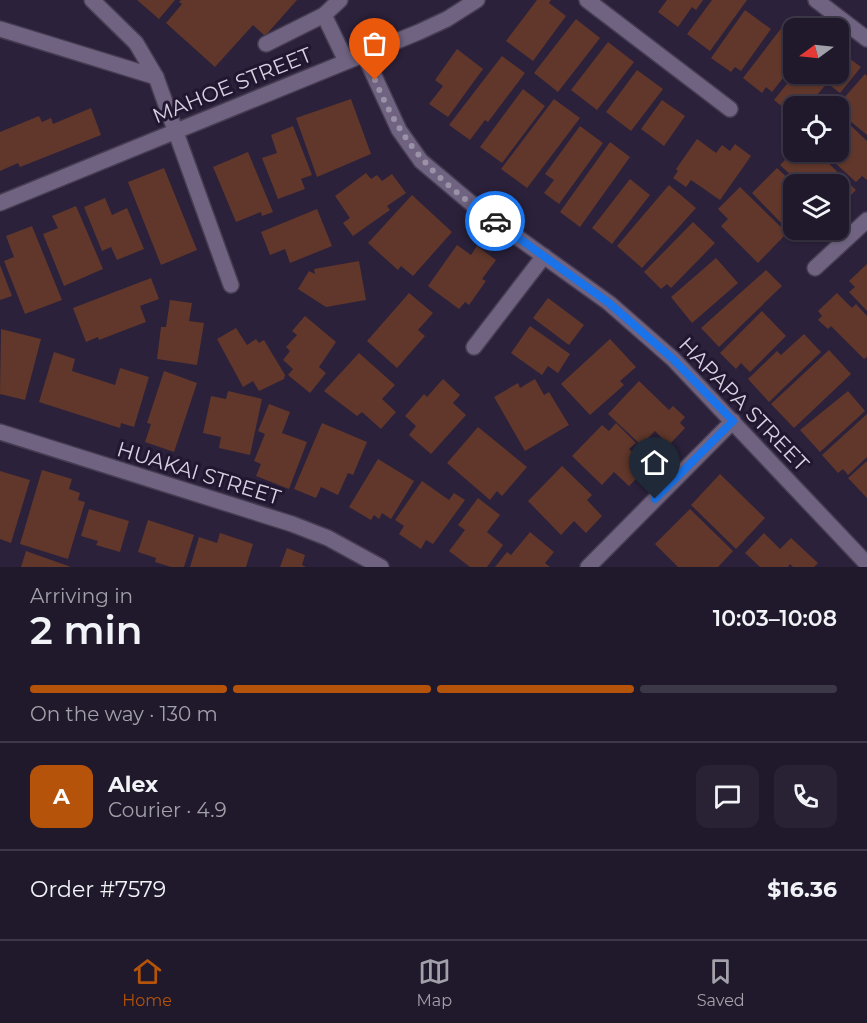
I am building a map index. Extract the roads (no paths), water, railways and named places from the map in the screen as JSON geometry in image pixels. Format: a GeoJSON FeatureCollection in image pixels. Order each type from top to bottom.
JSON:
{"type":"FeatureCollection","features":[{"type":"Feature","properties":{"kind":"street"},"geometry":{"type":"LineString","coordinates":[[92,0],[136,43],[156,77],[231,285]]}},
{"type":"Feature","properties":{"kind":"street"},"geometry":{"type":"LineString","coordinates":[[266,44],[324,15],[340,0]]}},
{"type":"Feature","properties":{"kind":"street","name":"MAHOE STREET"},"geometry":{"type":"LineString","coordinates":[[0,203],[346,62],[447,19],[477,0]]}},
{"type":"Feature","properties":{"kind":"street"},"geometry":{"type":"LineString","coordinates":[[587,0],[730,109]]}},
{"type":"Feature","properties":{"kind":"street"},"geometry":{"type":"LineString","coordinates":[[816,0],[867,39]]}},
{"type":"Feature","properties":{"kind":"street"},"geometry":{"type":"LineString","coordinates":[[324,15],[346,62]]}},
{"type":"Feature","properties":{"kind":"street"},"geometry":{"type":"LineString","coordinates":[[0,29],[156,77]]}},
{"type":"Feature","properties":{"kind":"street","name":"HAPAPA STREET"},"geometry":{"type":"LineString","coordinates":[[364,54],[399,130],[421,161],[478,209],[617,310],[673,359],[867,564]]}},
{"type":"Feature","properties":{"kind":"street"},"geometry":{"type":"LineString","coordinates":[[814,268],[867,220]]}},
{"type":"Feature","properties":{"kind":"street"},"geometry":{"type":"LineString","coordinates":[[474,347],[544,256]]}},
{"type":"Feature","properties":{"kind":"street"},"geometry":{"type":"LineString","coordinates":[[588,567],[733,421]]}},
{"type":"Feature","properties":{"kind":"street","name":"HUAKAI STREET"},"geometry":{"type":"LineString","coordinates":[[0,432],[292,524],[328,538],[381,567]]}}]}
